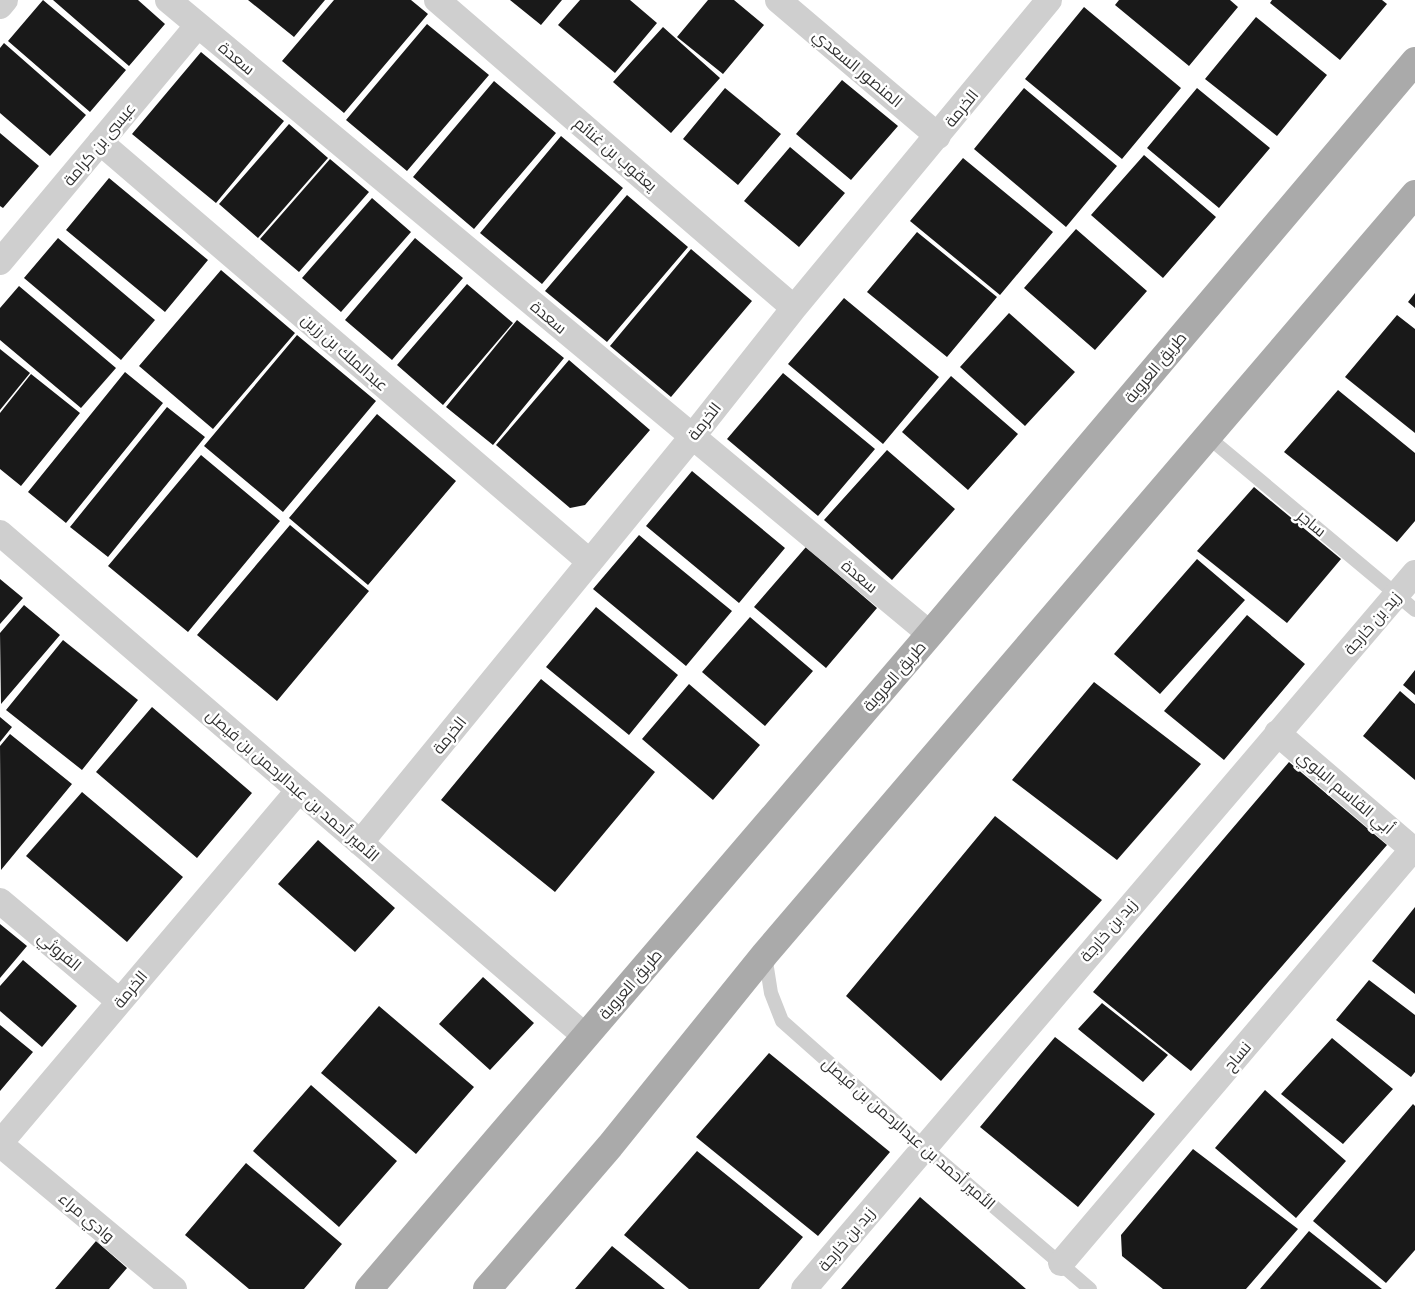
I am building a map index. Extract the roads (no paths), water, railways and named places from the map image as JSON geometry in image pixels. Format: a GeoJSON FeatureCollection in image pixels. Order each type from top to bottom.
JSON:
{"type":"FeatureCollection","features":[{"type":"Feature","properties":{"kind":"main road","name":"طريق العروبة"},"geometry":{"type":"LineString","coordinates":[[369,1289],[930,634],[1415,61]]}},
{"type":"Feature","properties":{"kind":"main road"},"geometry":{"type":"LineString","coordinates":[[487,1289],[610,1146],[765,954],[1415,194]]}},
{"type":"Feature","properties":{"kind":"street"},"geometry":{"type":"LineString","coordinates":[[0,6],[5,0]]}},
{"type":"Feature","properties":{"kind":"street","name":"سعدة"},"geometry":{"type":"LineString","coordinates":[[168,0],[930,634]]}},
{"type":"Feature","properties":{"kind":"street","name":"يعقوب بن غنائم"},"geometry":{"type":"LineString","coordinates":[[437,0],[794,308]]}},
{"type":"Feature","properties":{"kind":"street","name":"المنصور السعدي"},"geometry":{"type":"LineString","coordinates":[[778,0],[938,136]]}},
{"type":"Feature","properties":{"kind":"street","name":"الخرمة"},"geometry":{"type":"LineString","coordinates":[[360,844],[692,437],[794,308],[1049,0]]}},
{"type":"Feature","properties":{"kind":"street","name":"عيسى بن كرامة"},"geometry":{"type":"LineString","coordinates":[[0,262],[198,25]]}},
{"type":"Feature","properties":{"kind":"street","name":"عبدالملك بن رزين"},"geometry":{"type":"LineString","coordinates":[[100,142],[590,562]]}},
{"type":"Feature","properties":{"kind":"street","name":"الأمير أحمد بن عبدالرحمن بن فيصل"},"geometry":{"type":"LineString","coordinates":[[0,534],[585,1036]]}},
{"type":"Feature","properties":{"kind":"street","name":"زيد بن خارجة"},"geometry":{"type":"LineString","coordinates":[[804,1289],[923,1146],[1277,733],[1406,602],[1415,573]]}},
{"type":"Feature","properties":{"kind":"street","name":"أبي القاسم البلوي"},"geometry":{"type":"LineString","coordinates":[[1277,733],[1414,850]]}},
{"type":"Feature","properties":{"kind":"street","name":"الخرمة"},"geometry":{"type":"LineString","coordinates":[[0,1144],[299,790]]}},
{"type":"Feature","properties":{"kind":"street","name":"نساح"},"geometry":{"type":"LineString","coordinates":[[1061,1263],[1414,850]]}},
{"type":"Feature","properties":{"kind":"street","name":"الفروثي"},"geometry":{"type":"LineString","coordinates":[[0,901],[120,1001]]}},
{"type":"Feature","properties":{"kind":"street","name":"وادي مراء"},"geometry":{"type":"LineString","coordinates":[[0,1144],[174,1289]]}},
{"type":"Feature","properties":{"kind":"lane","name":"ساجر"},"geometry":{"type":"LineString","coordinates":[[1208,437],[1406,602]]}},
{"type":"Feature","properties":{"kind":"lane","name":"الأمير أحمد بن عبدالرحمن بن فيصل"},"geometry":{"type":"LineString","coordinates":[[765,954],[771,993],[782,1021],[923,1146],[1090,1289]]}}]}
